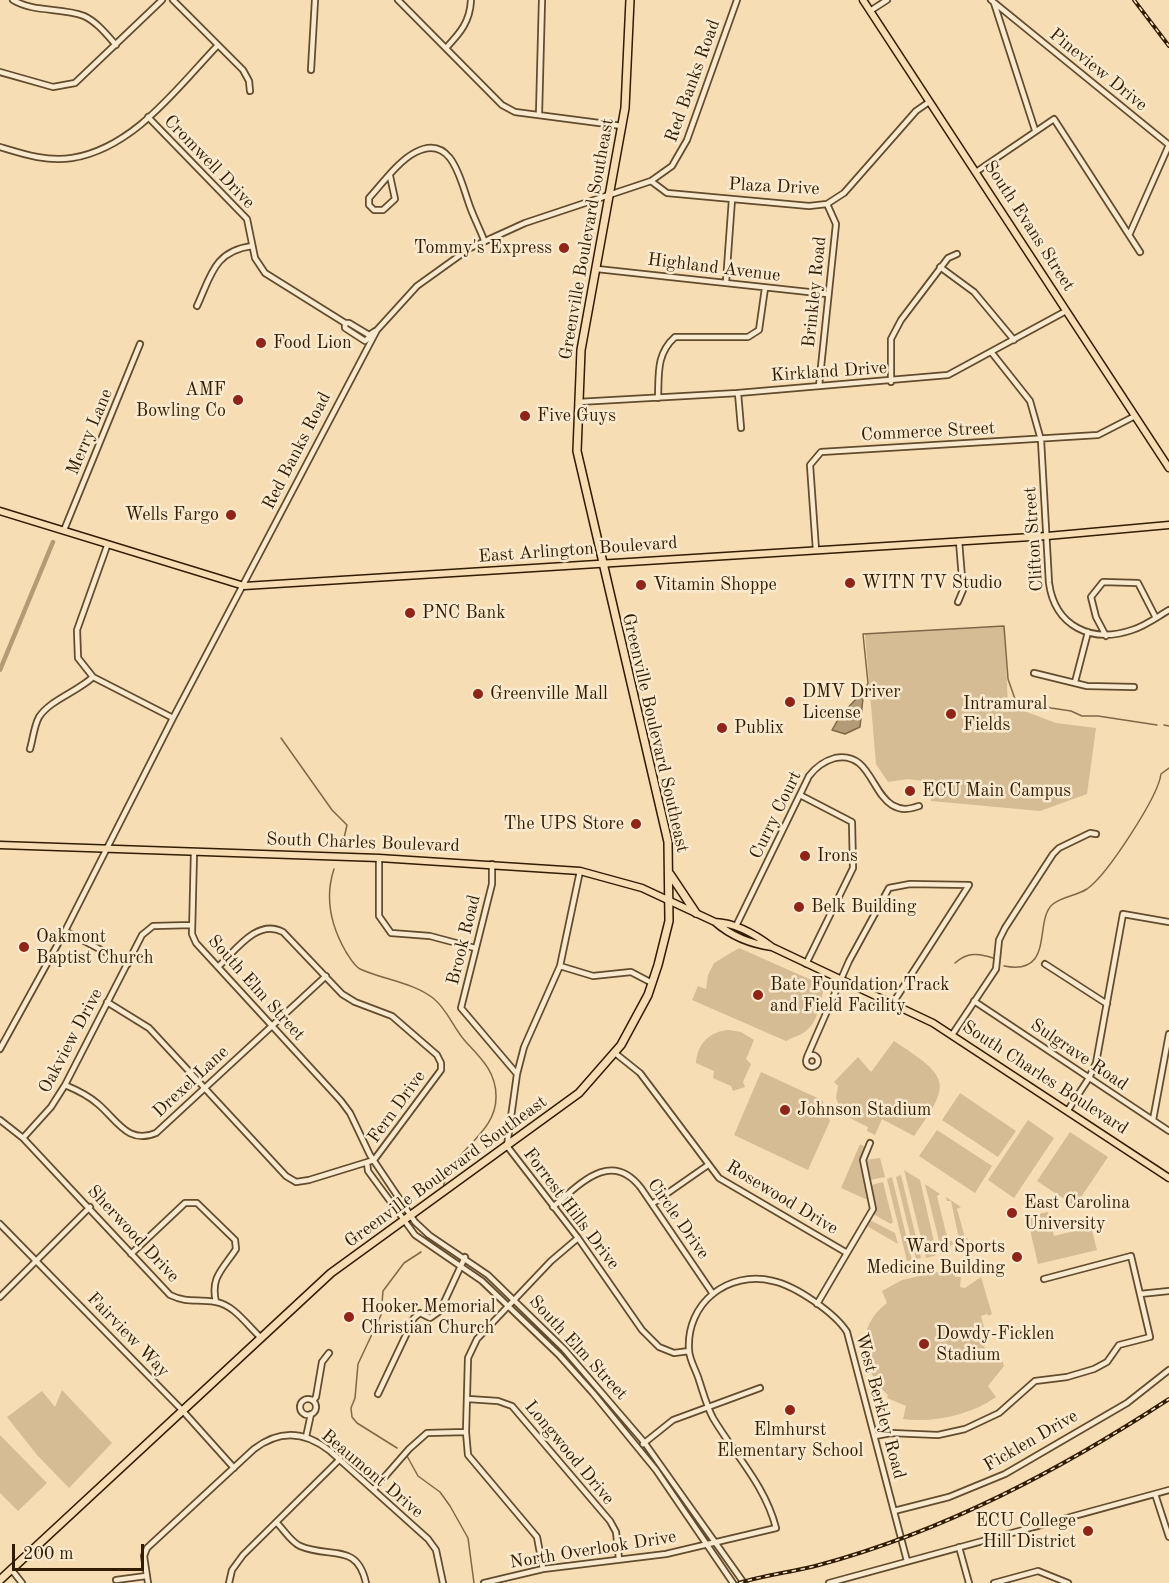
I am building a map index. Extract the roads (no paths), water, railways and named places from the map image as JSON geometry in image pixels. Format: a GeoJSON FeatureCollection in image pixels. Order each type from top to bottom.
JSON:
{"type":"FeatureCollection","features":[{"type":"Feature","properties":{"kind":"highway","name":"Greenville Boulevard Southeast"},"geometry":{"type":"LineString","coordinates":[[0,1580],[331,1273],[579,1093],[615,1053],[636,1020],[652,983],[665,940],[670,902],[670,874],[665,827],[576,452],[581,350],[623,126],[630,0]]}},
{"type":"Feature","properties":{"kind":"highway"},"geometry":{"type":"LineString","coordinates":[[670,874],[696,913]]}},
{"type":"Feature","properties":{"kind":"main road","name":"South Evans Street"},"geometry":{"type":"LineString","coordinates":[[863,0],[1169,468]]}},
{"type":"Feature","properties":{"kind":"main road","name":"East Arlington Boulevard"},"geometry":{"type":"LineString","coordinates":[[0,511],[64,530],[107,546],[244,585],[1047,536],[1169,525]]}},
{"type":"Feature","properties":{"kind":"main road","name":"South Charles Boulevard"},"geometry":{"type":"LineString","coordinates":[[0,845],[492,864],[580,871],[631,884],[715,922],[736,926],[772,947],[893,1003],[952,1035],[1169,1178]]}},
{"type":"Feature","properties":{"kind":"main road","name":"South Charles Boulevard"},"geometry":{"type":"LineString","coordinates":[[715,922],[724,930],[756,944],[772,947]]}},
{"type":"Feature","properties":{"kind":"street"},"geometry":{"type":"LineString","coordinates":[[13,0],[43,10],[82,15],[93,21],[116,45]]}},
{"type":"Feature","properties":{"kind":"street"},"geometry":{"type":"LineString","coordinates":[[0,72],[53,87],[75,83],[86,75],[162,0]]}},
{"type":"Feature","properties":{"kind":"street"},"geometry":{"type":"LineString","coordinates":[[173,0],[243,70],[249,81],[250,91]]}},
{"type":"Feature","properties":{"kind":"street"},"geometry":{"type":"LineString","coordinates":[[311,70],[315,0]]}},
{"type":"Feature","properties":{"kind":"street"},"geometry":{"type":"LineString","coordinates":[[398,0],[502,105],[515,112],[623,126]]}},
{"type":"Feature","properties":{"kind":"street"},"geometry":{"type":"LineString","coordinates":[[446,48],[465,27],[470,13],[471,0]]}},
{"type":"Feature","properties":{"kind":"street"},"geometry":{"type":"LineString","coordinates":[[539,114],[542,0]]}},
{"type":"Feature","properties":{"kind":"street","name":"Red Banks Road"},"geometry":{"type":"LineString","coordinates":[[0,1049],[65,931],[173,718],[377,330],[417,286],[456,256],[484,240],[525,223],[651,182],[672,166],[684,148],[737,0]]}},
{"type":"Feature","properties":{"kind":"street"},"geometry":{"type":"LineString","coordinates":[[870,11],[887,0]]}},
{"type":"Feature","properties":{"kind":"street"},"geometry":{"type":"LineString","coordinates":[[993,1],[1035,130]]}},
{"type":"Feature","properties":{"kind":"street","name":"Pineview Drive"},"geometry":{"type":"LineString","coordinates":[[993,1],[1169,145],[1130,233]]}},
{"type":"Feature","properties":{"kind":"street"},"geometry":{"type":"LineString","coordinates":[[0,147],[37,158],[72,158],[110,145],[134,131],[218,45]]}},
{"type":"Feature","properties":{"kind":"street","name":"Plaza Drive"},"geometry":{"type":"LineString","coordinates":[[651,182],[667,193],[810,206],[827,204],[844,192],[916,111],[929,102]]}},
{"type":"Feature","properties":{"kind":"street","name":"Cromwell Drive"},"geometry":{"type":"LineString","coordinates":[[147,117],[247,219],[255,258],[265,273],[345,323],[345,328],[365,341],[377,330]]}},
{"type":"Feature","properties":{"kind":"street"},"geometry":{"type":"LineString","coordinates":[[976,172],[1054,119],[1130,233],[1140,252]]}},
{"type":"Feature","properties":{"kind":"street"},"geometry":{"type":"LineString","coordinates":[[390,176],[394,200],[383,210],[374,210],[369,205],[369,198],[390,176],[416,152],[431,150],[451,157],[484,240]]}},
{"type":"Feature","properties":{"kind":"street"},"geometry":{"type":"LineString","coordinates":[[726,282],[732,200]]}},
{"type":"Feature","properties":{"kind":"street","name":"Brinkley Road"},"geometry":{"type":"LineString","coordinates":[[819,386],[836,224],[827,204]]}},
{"type":"Feature","properties":{"kind":"street"},"geometry":{"type":"LineString","coordinates":[[197,306],[218,262],[225,254],[252,246]]}},
{"type":"Feature","properties":{"kind":"street"},"geometry":{"type":"LineString","coordinates":[[891,382],[891,339],[901,320],[940,267],[948,258],[957,254]]}},
{"type":"Feature","properties":{"kind":"street"},"geometry":{"type":"LineString","coordinates":[[940,267],[974,292],[1014,340]]}},
{"type":"Feature","properties":{"kind":"street","name":"Highland Avenue"},"geometry":{"type":"LineString","coordinates":[[597,269],[827,294]]}},
{"type":"Feature","properties":{"kind":"street"},"geometry":{"type":"LineString","coordinates":[[658,398],[664,347],[675,337],[748,337],[759,330],[765,288]]}},
{"type":"Feature","properties":{"kind":"street","name":"Kirkland Drive"},"geometry":{"type":"LineString","coordinates":[[578,402],[891,382],[948,375],[992,353],[1066,310]]}},
{"type":"Feature","properties":{"kind":"street","name":"Merry Lane"},"geometry":{"type":"LineString","coordinates":[[64,530],[140,344]]}},
{"type":"Feature","properties":{"kind":"street","name":"Clifton Street"},"geometry":{"type":"LineString","coordinates":[[992,353],[1030,401],[1041,440],[1048,583],[1053,604],[1069,624],[1106,636],[1132,630],[1169,610]]}},
{"type":"Feature","properties":{"kind":"street"},"geometry":{"type":"LineString","coordinates":[[738,393],[741,428]]}},
{"type":"Feature","properties":{"kind":"street","name":"Commerce Street"},"geometry":{"type":"LineString","coordinates":[[816,550],[810,465],[821,452],[1098,435],[1135,416]]}},
{"type":"Feature","properties":{"kind":"street"},"geometry":{"type":"LineString","coordinates":[[958,602],[963,590],[959,541]]}},
{"type":"Feature","properties":{"kind":"street"},"geometry":{"type":"LineString","coordinates":[[107,546],[77,630],[78,658],[93,677],[173,718]]}},
{"type":"Feature","properties":{"kind":"street"},"geometry":{"type":"LineString","coordinates":[[1106,636],[1096,616],[1091,597],[1103,582],[1138,583],[1156,618]]}},
{"type":"Feature","properties":{"kind":"street"},"geometry":{"type":"LineString","coordinates":[[1075,682],[1088,632]]}},
{"type":"Feature","properties":{"kind":"street"},"geometry":{"type":"LineString","coordinates":[[1034,673],[1087,686],[1134,687]]}},
{"type":"Feature","properties":{"kind":"street"},"geometry":{"type":"LineString","coordinates":[[30,749],[39,718],[51,704],[74,693],[93,677]]}},
{"type":"Feature","properties":{"kind":"street","name":"Curry Court"},"geometry":{"type":"LineString","coordinates":[[736,926],[800,795],[814,770],[824,761],[841,757],[855,761],[866,769],[892,805],[907,810],[919,806]]}},
{"type":"Feature","properties":{"kind":"street"},"geometry":{"type":"LineString","coordinates":[[800,795],[852,822],[853,868],[806,964]]}},
{"type":"Feature","properties":{"kind":"street"},"geometry":{"type":"LineString","coordinates":[[952,1035],[996,969],[999,958],[999,940],[1053,854],[1059,848],[1090,833],[1096,834]]}},
{"type":"Feature","properties":{"kind":"street","name":"South Elm Street"},"geometry":{"type":"LineString","coordinates":[[194,852],[192,925],[196,943],[350,1113],[370,1155],[411,1215],[429,1235],[465,1257],[514,1300],[564,1349],[599,1388],[644,1442],[744,1583]]}},
{"type":"Feature","properties":{"kind":"street"},"geometry":{"type":"LineString","coordinates":[[379,858],[379,916],[391,933],[430,936],[475,948]]}},
{"type":"Feature","properties":{"kind":"street","name":"Brook Road"},"geometry":{"type":"LineString","coordinates":[[492,864],[492,884],[461,1008],[517,1074]]}},
{"type":"Feature","properties":{"kind":"street","name":"Forrest Hills Drive"},"geometry":{"type":"LineString","coordinates":[[580,871],[560,966],[524,1047],[517,1074],[507,1146],[578,1238],[642,1330],[659,1347],[674,1353],[689,1351]]}},
{"type":"Feature","properties":{"kind":"street"},"geometry":{"type":"LineString","coordinates":[[813,1045],[817,1062],[812,1067],[807,1064],[807,1057],[841,979],[889,888],[910,884],[969,885],[893,1003]]}},
{"type":"Feature","properties":{"kind":"street"},"geometry":{"type":"LineString","coordinates":[[1068,1110],[1096,1063],[1124,914],[1169,922]]}},
{"type":"Feature","properties":{"kind":"street","name":"Oakview Drive"},"geometry":{"type":"LineString","coordinates":[[23,1138],[51,1107],[65,1085],[142,935],[153,926],[192,925]]}},
{"type":"Feature","properties":{"kind":"street","name":"Fern Drive"},"geometry":{"type":"LineString","coordinates":[[204,1088],[286,1176],[296,1182],[374,1160],[441,1070],[441,1063],[428,1045],[392,1016],[355,1002],[342,994],[283,932],[267,927],[251,936],[218,967]]}},
{"type":"Feature","properties":{"kind":"street"},"geometry":{"type":"LineString","coordinates":[[65,931],[128,964]]}},
{"type":"Feature","properties":{"kind":"street"},"geometry":{"type":"LineString","coordinates":[[1045,964],[1107,1004]]}},
{"type":"Feature","properties":{"kind":"street"},"geometry":{"type":"LineString","coordinates":[[560,966],[593,976],[631,972],[652,983]]}},
{"type":"Feature","properties":{"kind":"street","name":"Drexel Lane"},"geometry":{"type":"LineString","coordinates":[[65,1085],[98,1104],[130,1136],[145,1138],[156,1133],[326,976]]}},
{"type":"Feature","properties":{"kind":"street","name":"Sulgrave Road"},"geometry":{"type":"LineString","coordinates":[[974,1001],[1169,1131]]}},
{"type":"Feature","properties":{"kind":"street"},"geometry":{"type":"LineString","coordinates":[[107,1002],[149,1028],[204,1088]]}},
{"type":"Feature","properties":{"kind":"street"},"geometry":{"type":"LineString","coordinates":[[1153,1120],[1169,1034]]}},
{"type":"Feature","properties":{"kind":"street","name":"Rosewood Drive"},"geometry":{"type":"LineString","coordinates":[[615,1053],[640,1072],[708,1165],[726,1183],[847,1253]]}},
{"type":"Feature","properties":{"kind":"street"},"geometry":{"type":"LineString","coordinates":[[807,1057],[815,1056]]}},
{"type":"Feature","properties":{"kind":"street","name":"Sherwood Drive"},"geometry":{"type":"LineString","coordinates":[[0,1120],[23,1138],[170,1295],[184,1302],[216,1302]]}},
{"type":"Feature","properties":{"kind":"street"},"geometry":{"type":"LineString","coordinates":[[817,1304],[873,1209],[863,1161],[870,1143]]}},
{"type":"Feature","properties":{"kind":"street"},"geometry":{"type":"LineString","coordinates":[[367,1163],[370,1155]]}},
{"type":"Feature","properties":{"kind":"street","name":"South Elm Street"},"geometry":{"type":"LineString","coordinates":[[367,1163],[368,1171],[402,1221],[423,1242],[461,1265],[508,1306],[559,1355],[593,1393],[638,1447],[672,1493],[733,1583]]}},
{"type":"Feature","properties":{"kind":"street"},"geometry":{"type":"LineString","coordinates":[[652,1204],[708,1165]]}},
{"type":"Feature","properties":{"kind":"street","name":"Circle Drive"},"geometry":{"type":"LineString","coordinates":[[553,1207],[595,1174],[614,1170],[628,1174],[652,1204],[713,1294]]}},
{"type":"Feature","properties":{"kind":"street"},"geometry":{"type":"LineString","coordinates":[[381,1190],[390,1185]]}},
{"type":"Feature","properties":{"kind":"street"},"geometry":{"type":"LineString","coordinates":[[131,1254],[185,1203],[197,1203],[234,1239],[236,1249],[215,1278],[212,1288],[216,1302],[229,1307],[260,1337]]}},
{"type":"Feature","properties":{"kind":"street"},"geometry":{"type":"LineString","coordinates":[[0,1297],[90,1207]]}},
{"type":"Feature","properties":{"kind":"street","name":"Fairview Way"},"geometry":{"type":"LineString","coordinates":[[0,1224],[182,1410],[234,1468]]}},
{"type":"Feature","properties":{"kind":"street"},"geometry":{"type":"LineString","coordinates":[[423,1242],[429,1235]]}},
{"type":"Feature","properties":{"kind":"street"},"geometry":{"type":"LineString","coordinates":[[543,1569],[537,1537],[468,1455],[466,1432],[468,1358],[477,1339],[550,1261],[578,1238]]}},
{"type":"Feature","properties":{"kind":"street"},"geometry":{"type":"LineString","coordinates":[[875,1436],[891,1433],[938,1435],[965,1429],[999,1413],[1035,1381],[1067,1377],[1102,1365],[1119,1345],[1150,1337],[1131,1256],[1044,1279]]}},
{"type":"Feature","properties":{"kind":"street"},"geometry":{"type":"LineString","coordinates":[[378,1394],[414,1318],[420,1313],[430,1318],[440,1311],[465,1257]]}},
{"type":"Feature","properties":{"kind":"street","name":"West Berkley Road"},"geometry":{"type":"LineString","coordinates":[[689,1351],[693,1315],[713,1294],[734,1282],[755,1279],[775,1281],[817,1304],[840,1321],[849,1337],[907,1562]]}},
{"type":"Feature","properties":{"kind":"street"},"geometry":{"type":"LineString","coordinates":[[1140,1294],[1169,1291]]}},
{"type":"Feature","properties":{"kind":"street"},"geometry":{"type":"LineString","coordinates":[[559,1355],[564,1349]]}},
{"type":"Feature","properties":{"kind":"street"},"geometry":{"type":"LineString","coordinates":[[689,1351],[708,1406]]}},
{"type":"Feature","properties":{"kind":"street"},"geometry":{"type":"LineString","coordinates":[[313,1401],[316,1397],[322,1362],[329,1353]]}},
{"type":"Feature","properties":{"kind":"street","name":"Ficklen Drive"},"geometry":{"type":"LineString","coordinates":[[894,1511],[955,1495],[1005,1474],[1137,1396],[1169,1370]]}},
{"type":"Feature","properties":{"kind":"street"},"geometry":{"type":"LineString","coordinates":[[593,1393],[599,1388]]}},
{"type":"Feature","properties":{"kind":"street"},"geometry":{"type":"LineString","coordinates":[[638,1447],[673,1420],[760,1388]]}},
{"type":"Feature","properties":{"kind":"street"},"geometry":{"type":"LineString","coordinates":[[311,1414],[304,1413],[300,1407],[306,1399],[313,1401]]}},
{"type":"Feature","properties":{"kind":"street","name":"Longwood Drive"},"geometry":{"type":"LineString","coordinates":[[468,1399],[498,1401],[512,1406],[610,1521],[616,1532],[619,1559]]}},
{"type":"Feature","properties":{"kind":"street"},"geometry":{"type":"LineString","coordinates":[[306,1437],[311,1414],[316,1408],[313,1401]]}},
{"type":"Feature","properties":{"kind":"street","name":"North Overlook Drive"},"geometry":{"type":"LineString","coordinates":[[484,1583],[543,1569],[666,1554],[776,1528],[762,1490],[712,1416],[708,1406]]}},
{"type":"Feature","properties":{"kind":"street"},"geometry":{"type":"LineString","coordinates":[[374,1489],[414,1443],[427,1433],[466,1432]]}},
{"type":"Feature","properties":{"kind":"street","name":"Beaumont Drive"},"geometry":{"type":"LineString","coordinates":[[148,1583],[144,1556],[147,1548],[254,1449],[273,1437],[292,1434],[319,1442],[374,1489],[432,1544],[442,1583]]}},
{"type":"Feature","properties":{"kind":"street"},"geometry":{"type":"LineString","coordinates":[[229,1583],[232,1570],[243,1555],[278,1523],[340,1459]]}},
{"type":"Feature","properties":{"kind":"street"},"geometry":{"type":"LineString","coordinates":[[672,1493],[678,1489]]}},
{"type":"Feature","properties":{"kind":"street"},"geometry":{"type":"LineString","coordinates":[[829,1583],[1169,1490]]}},
{"type":"Feature","properties":{"kind":"street"},"geometry":{"type":"LineString","coordinates":[[1155,1494],[1169,1537]]}},
{"type":"Feature","properties":{"kind":"street"},"geometry":{"type":"LineString","coordinates":[[278,1523],[299,1545],[356,1559],[363,1568],[366,1583]]}},
{"type":"Feature","properties":{"kind":"street"},"geometry":{"type":"LineString","coordinates":[[959,1547],[969,1583]]}},
{"type":"Feature","properties":{"kind":"street"},"geometry":{"type":"LineString","coordinates":[[11,1569],[22,1583]]}},
{"type":"Feature","properties":{"kind":"street"},"geometry":{"type":"LineString","coordinates":[[994,1583],[1038,1571],[1068,1583]]}},
{"type":"Feature","properties":{"kind":"street"},"geometry":{"type":"LineString","coordinates":[[116,1580],[146,1576]]}},
{"type":"Feature","properties":{"kind":"waterway"},"geometry":{"type":"LineString","coordinates":[[0,670],[53,542]]}},
{"type":"Feature","properties":{"kind":"waterway"},"geometry":{"type":"LineString","coordinates":[[862,699],[868,683],[863,634],[1004,626],[1008,679],[1015,699],[1071,711],[1082,716],[1098,716],[1157,725]]}},
{"type":"Feature","properties":{"kind":"waterway"},"geometry":{"type":"LineString","coordinates":[[1164,725],[1169,726]]}},
{"type":"Feature","properties":{"kind":"waterway"},"geometry":{"type":"LineString","coordinates":[[281,738],[332,810],[347,825],[342,847]]}},
{"type":"Feature","properties":{"kind":"waterway"},"geometry":{"type":"LineString","coordinates":[[1004,966],[1020,967],[1031,963],[1037,955],[1047,912],[1057,901],[1087,889],[1096,881],[1142,817],[1161,774],[1169,768]]}},
{"type":"Feature","properties":{"kind":"waterway"},"geometry":{"type":"LineString","coordinates":[[334,869],[329,902],[336,932],[352,962],[360,969],[416,988],[433,998],[443,1008],[461,1037],[482,1060],[493,1080],[496,1096],[489,1122],[454,1164],[443,1189]]}},
{"type":"Feature","properties":{"kind":"waterway"},"geometry":{"type":"LineString","coordinates":[[955,963],[973,954],[993,958]]}},
{"type":"Feature","properties":{"kind":"waterway"},"geometry":{"type":"LineString","coordinates":[[397,1448],[357,1423],[352,1417],[351,1408],[355,1398],[358,1364],[381,1315],[383,1291],[404,1263],[421,1252]]}},
{"type":"Feature","properties":{"kind":"waterway"},"geometry":{"type":"LineString","coordinates":[[407,1456],[418,1476],[440,1492],[468,1538],[474,1583]]}},
{"type":"Feature","properties":{"kind":"railway"},"geometry":{"type":"LineString","coordinates":[[1134,0],[1169,46]]}},
{"type":"Feature","properties":{"kind":"railway"},"geometry":{"type":"LineString","coordinates":[[739,1583],[819,1565],[912,1535],[1044,1474],[1169,1399]]}},
{"type":"Feature","properties":{"kind":"place","name":"Tommy's Express"},"geometry":{"type":"Point","coordinates":[564,248]}},
{"type":"Feature","properties":{"kind":"place","name":"Food Lion"},"geometry":{"type":"Point","coordinates":[261,343]}},
{"type":"Feature","properties":{"kind":"place","name":"AMF Bowling Co"},"geometry":{"type":"Point","coordinates":[238,400]}},
{"type":"Feature","properties":{"kind":"place","name":"Five Guys"},"geometry":{"type":"Point","coordinates":[525,416]}},
{"type":"Feature","properties":{"kind":"place","name":"Wells Fargo"},"geometry":{"type":"Point","coordinates":[231,515]}},
{"type":"Feature","properties":{"kind":"place","name":"WITN TV Studio"},"geometry":{"type":"Point","coordinates":[850,583]}},
{"type":"Feature","properties":{"kind":"place","name":"Vitamin Shoppe"},"geometry":{"type":"Point","coordinates":[641,585]}},
{"type":"Feature","properties":{"kind":"place","name":"PNC Bank"},"geometry":{"type":"Point","coordinates":[410,613]}},
{"type":"Feature","properties":{"kind":"place","name":"Greenville Mall"},"geometry":{"type":"Point","coordinates":[478,694]}},
{"type":"Feature","properties":{"kind":"place","name":"DMV Driver License"},"geometry":{"type":"Point","coordinates":[790,702]}},
{"type":"Feature","properties":{"kind":"place","name":"Intramural Fields"},"geometry":{"type":"Point","coordinates":[951,714]}},
{"type":"Feature","properties":{"kind":"place","name":"Publix"},"geometry":{"type":"Point","coordinates":[722,728]}},
{"type":"Feature","properties":{"kind":"place","name":"ECU Main Campus"},"geometry":{"type":"Point","coordinates":[910,791]}},
{"type":"Feature","properties":{"kind":"place","name":"The UPS Store"},"geometry":{"type":"Point","coordinates":[636,824]}},
{"type":"Feature","properties":{"kind":"place","name":"Irons"},"geometry":{"type":"Point","coordinates":[805,856]}},
{"type":"Feature","properties":{"kind":"place","name":"Belk Building"},"geometry":{"type":"Point","coordinates":[799,907]}},
{"type":"Feature","properties":{"kind":"place","name":"Oakmont Baptist Church"},"geometry":{"type":"Point","coordinates":[24,947]}},
{"type":"Feature","properties":{"kind":"place","name":"Bate Foundation Track and Field Facility"},"geometry":{"type":"Point","coordinates":[758,995]}},
{"type":"Feature","properties":{"kind":"place","name":"Johnson Stadium"},"geometry":{"type":"Point","coordinates":[785,1110]}},
{"type":"Feature","properties":{"kind":"place","name":"East Carolina University"},"geometry":{"type":"Point","coordinates":[1012,1213]}},
{"type":"Feature","properties":{"kind":"place","name":"Ward Sports Medicine Building"},"geometry":{"type":"Point","coordinates":[1017,1257]}},
{"type":"Feature","properties":{"kind":"place","name":"Hooker Memorial Christian Church"},"geometry":{"type":"Point","coordinates":[349,1317]}},
{"type":"Feature","properties":{"kind":"place","name":"Dowdy-Ficklen Stadium"},"geometry":{"type":"Point","coordinates":[924,1344]}},
{"type":"Feature","properties":{"kind":"place","name":"Elmhurst Elementary School"},"geometry":{"type":"Point","coordinates":[790,1410]}},
{"type":"Feature","properties":{"kind":"place","name":"ECU College Hill District"},"geometry":{"type":"Point","coordinates":[1088,1531]}}]}
